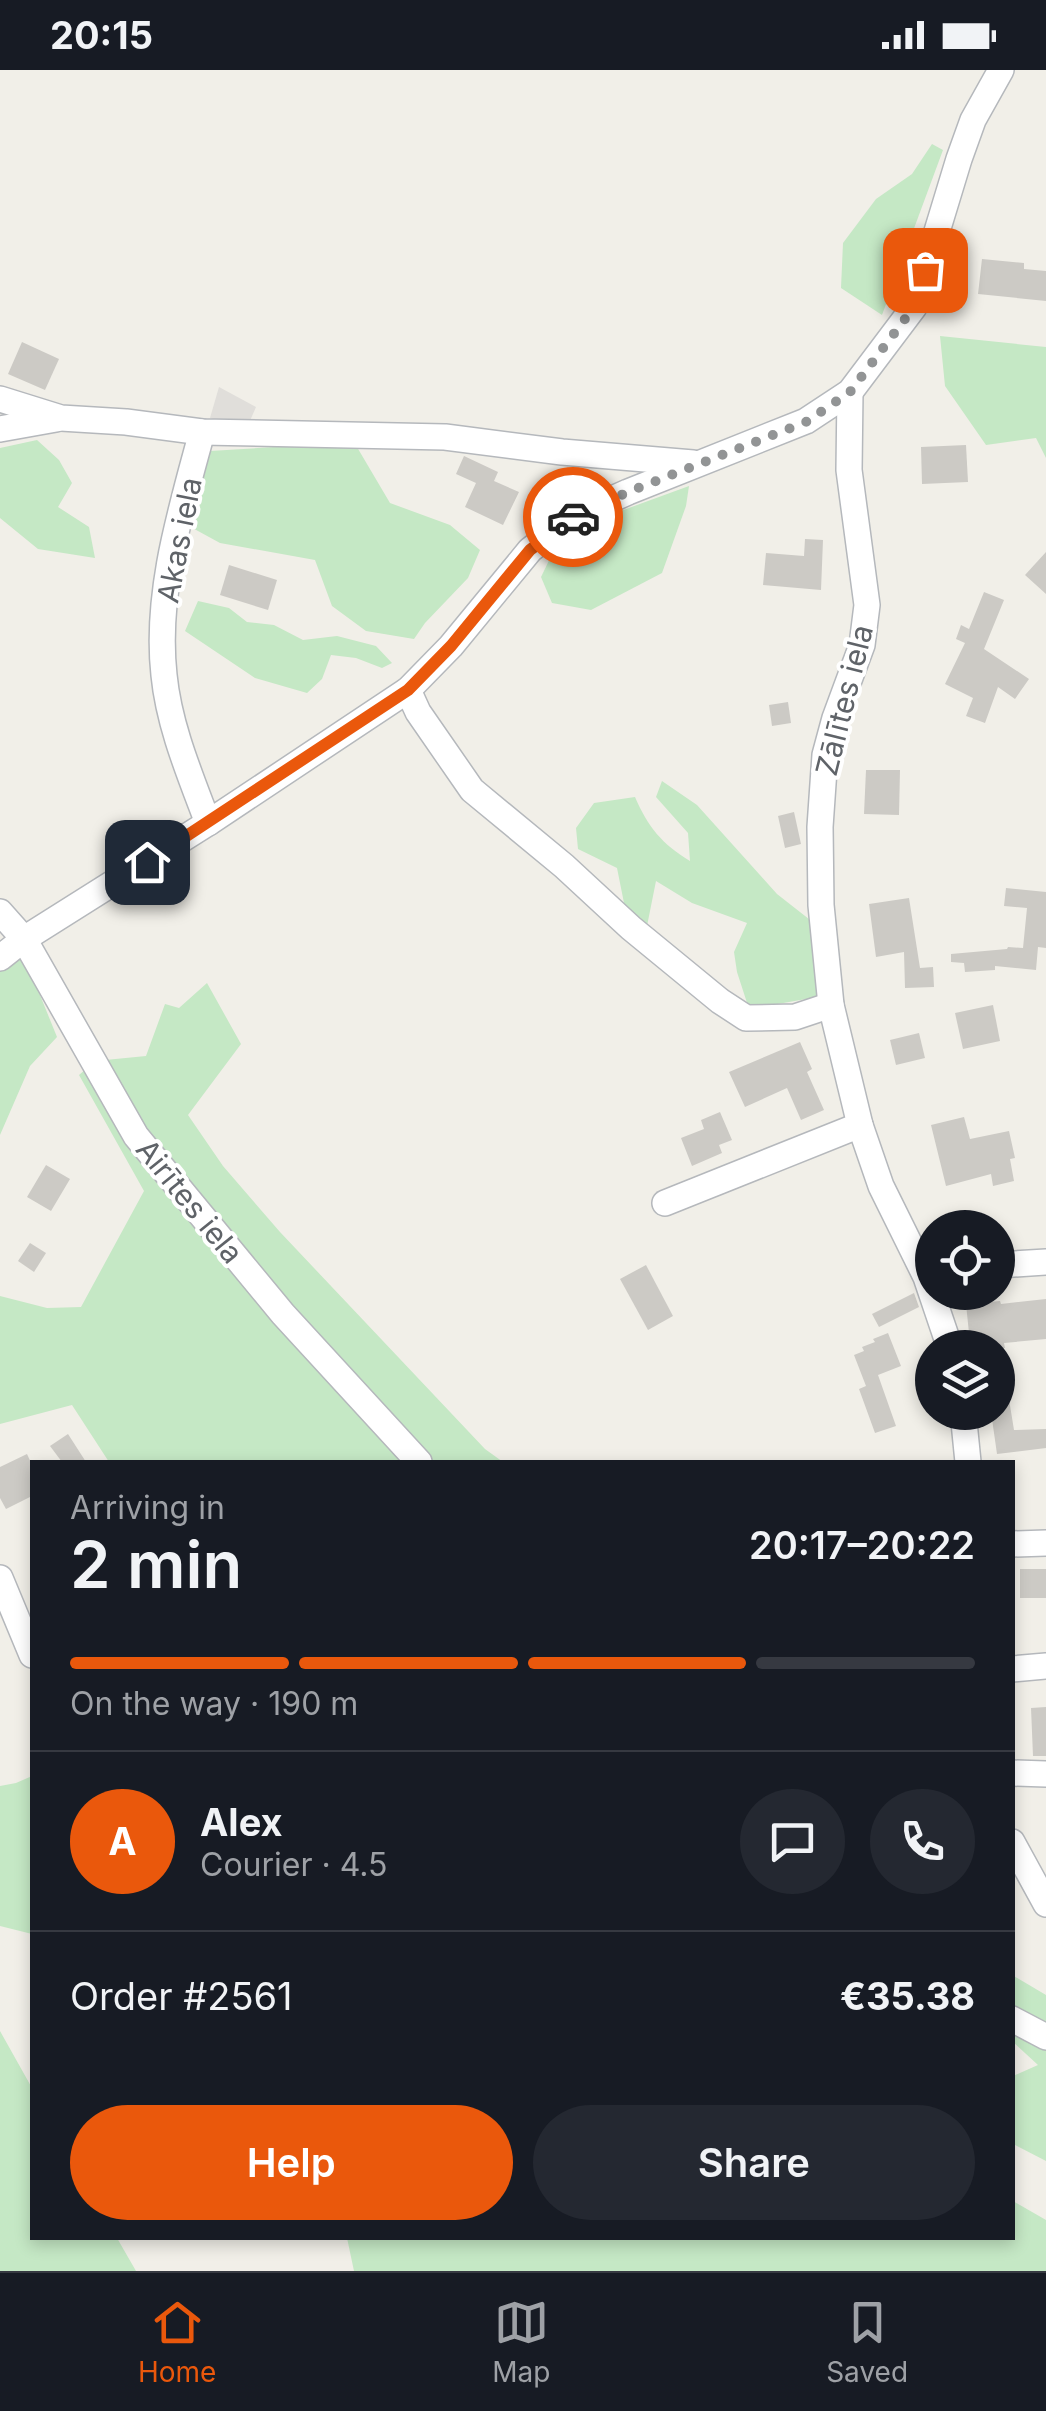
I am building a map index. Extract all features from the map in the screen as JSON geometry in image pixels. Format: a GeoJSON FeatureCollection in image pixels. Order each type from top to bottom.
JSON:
{"type":"FeatureCollection","features":[{"type":"Feature","properties":{"kind":"street"},"geometry":{"type":"LineString","coordinates":[[0,958],[408,690],[451,646],[530,550],[572,517],[806,422],[850,392],[914,307],[968,133],[1001,70]]}},
{"type":"Feature","properties":{"kind":"street","name":"Zālītes iela"},"geometry":{"type":"LineString","coordinates":[[850,392],[848,470],[867,605],[862,645],[825,755],[820,827],[821,905],[831,1004],[860,1125],[882,1186],[915,1249]]}},
{"type":"Feature","properties":{"kind":"street"},"geometry":{"type":"LineString","coordinates":[[0,400],[61,418],[202,432],[444,437],[698,464]]}},
{"type":"Feature","properties":{"kind":"street"},"geometry":{"type":"LineString","coordinates":[[0,429],[61,418]]}},
{"type":"Feature","properties":{"kind":"street","name":"Akas iela"},"geometry":{"type":"LineString","coordinates":[[202,432],[178,520],[164,595],[164,675],[180,749],[208,823]]}},
{"type":"Feature","properties":{"kind":"street"},"geometry":{"type":"LineString","coordinates":[[408,690],[418,712],[472,790],[720,1001],[746,1018],[795,1018],[831,1004]]}},
{"type":"Feature","properties":{"kind":"street","name":"Airītes iela"},"geometry":{"type":"LineString","coordinates":[[0,912],[24,939],[136,1136],[284,1314],[417,1460]]}},
{"type":"Feature","properties":{"kind":"street"},"geometry":{"type":"LineString","coordinates":[[665,1203],[860,1125]]}},
{"type":"Feature","properties":{"kind":"street"},"geometry":{"type":"LineString","coordinates":[[1015,1264],[1046,1262]]}},
{"type":"Feature","properties":{"kind":"street"},"geometry":{"type":"LineString","coordinates":[[965,1430],[968,1460]]}},
{"type":"Feature","properties":{"kind":"street"},"geometry":{"type":"LineString","coordinates":[[1015,1544],[1046,1543]]}},
{"type":"Feature","properties":{"kind":"street"},"geometry":{"type":"LineString","coordinates":[[0,1578],[30,1650]]}},
{"type":"Feature","properties":{"kind":"street"},"geometry":{"type":"LineString","coordinates":[[1015,1669],[1046,1666]]}},
{"type":"Feature","properties":{"kind":"street"},"geometry":{"type":"LineString","coordinates":[[1015,1774],[1046,1774]]}},
{"type":"Feature","properties":{"kind":"street"},"geometry":{"type":"LineString","coordinates":[[1015,1847],[1046,1904]]}},
{"type":"Feature","properties":{"kind":"street"},"geometry":{"type":"LineString","coordinates":[[1015,2021],[1046,2037]]}},
{"type":"Feature","properties":{"kind":"shaded area"},"geometry":{"type":"Polygon","coordinates":[[[219,387],[256,407],[249,423],[210,418],[219,387]]]}},
{"type":"Feature","properties":{"kind":"green space"},"geometry":{"type":"Polygon","coordinates":[[[932,144],[943,150],[882,315],[841,288],[843,243],[876,199],[912,174],[932,144]]]}},
{"type":"Feature","properties":{"kind":"green space"},"geometry":{"type":"Polygon","coordinates":[[[940,336],[1046,347],[1046,458],[1036,438],[986,445],[945,386],[940,336]]]}},
{"type":"Feature","properties":{"kind":"green space"},"geometry":{"type":"Polygon","coordinates":[[[37,440],[59,460],[72,483],[58,507],[89,527],[95,558],[38,549],[0,518],[0,448],[37,440]]]}},
{"type":"Feature","properties":{"kind":"green space"},"geometry":{"type":"Polygon","coordinates":[[[354,442],[390,503],[450,525],[480,550],[468,578],[414,639],[366,631],[332,606],[315,560],[220,543],[187,525],[210,451],[354,442]]]}},
{"type":"Feature","properties":{"kind":"green space"},"geometry":{"type":"Polygon","coordinates":[[[689,486],[686,506],[662,573],[591,610],[552,603],[541,577],[557,544],[607,516],[689,486]]]}},
{"type":"Feature","properties":{"kind":"green space"},"geometry":{"type":"Polygon","coordinates":[[[198,601],[229,608],[247,622],[274,625],[303,640],[337,636],[376,646],[392,663],[382,668],[356,658],[331,655],[322,679],[307,693],[255,678],[185,631],[198,601]]]}},
{"type":"Feature","properties":{"kind":"green space"},"geometry":{"type":"Polygon","coordinates":[[[662,781],[697,805],[777,894],[814,923],[823,996],[749,1009],[734,952],[747,923],[692,903],[656,881],[647,926],[625,908],[617,868],[578,849],[576,828],[594,803],[635,797],[657,834],[690,861],[688,833],[656,797],[662,781]]]}},
{"type":"Feature","properties":{"kind":"green space"},"geometry":{"type":"Polygon","coordinates":[[[0,944],[27,963],[57,1037],[30,1066],[0,1135],[0,944]]]}},
{"type":"Feature","properties":{"kind":"green space"},"geometry":{"type":"Polygon","coordinates":[[[207,983],[241,1044],[188,1115],[223,1166],[280,1232],[485,1449],[500,1460],[108,1460],[72,1405],[0,1424],[0,1296],[47,1308],[81,1307],[144,1191],[79,1075],[95,1061],[146,1056],[165,1004],[179,1008],[207,983]]]}},
{"type":"Feature","properties":{"kind":"green space"},"geometry":{"type":"Polygon","coordinates":[[[30,1777],[30,1934],[0,1926],[0,1786],[30,1777]]]}},
{"type":"Feature","properties":{"kind":"green space"},"geometry":{"type":"Polygon","coordinates":[[[1015,1977],[1046,1995],[1046,2161],[1015,2145],[1015,2075],[1038,2065],[1015,2044],[1015,1977]]]}},
{"type":"Feature","properties":{"kind":"green space"},"geometry":{"type":"Polygon","coordinates":[[[0,2031],[30,2084],[30,2240],[118,2240],[136,2271],[0,2271],[0,2031]]]}},
{"type":"Feature","properties":{"kind":"green space"},"geometry":{"type":"Polygon","coordinates":[[[1015,2202],[1046,2220],[1046,2271],[354,2271],[347,2240],[1015,2240],[1015,2202]]]}},
{"type":"Feature","properties":{"kind":"building"},"geometry":{"type":"Polygon","coordinates":[[[982,259],[1024,263],[1024,269],[1046,271],[1046,301],[978,294],[982,259]]]}},
{"type":"Feature","properties":{"kind":"building"},"geometry":{"type":"Polygon","coordinates":[[[22,342],[59,359],[45,390],[8,374],[22,342]]]}},
{"type":"Feature","properties":{"kind":"building"},"geometry":{"type":"Polygon","coordinates":[[[966,445],[968,482],[922,484],[921,447],[966,445]]]}},
{"type":"Feature","properties":{"kind":"building"},"geometry":{"type":"Polygon","coordinates":[[[464,456],[498,472],[494,481],[519,492],[503,525],[465,507],[476,483],[456,474],[464,456]]]}},
{"type":"Feature","properties":{"kind":"building"},"geometry":{"type":"Polygon","coordinates":[[[805,539],[823,540],[821,590],[763,585],[766,553],[804,556],[805,539]]]}},
{"type":"Feature","properties":{"kind":"building"},"geometry":{"type":"Polygon","coordinates":[[[1046,552],[1046,594],[1025,575],[1046,552]]]}},
{"type":"Feature","properties":{"kind":"building"},"geometry":{"type":"Polygon","coordinates":[[[229,565],[277,580],[268,610],[220,595],[229,565]]]}},
{"type":"Feature","properties":{"kind":"building"},"geometry":{"type":"Polygon","coordinates":[[[984,592],[1004,600],[984,649],[1029,679],[1015,699],[998,687],[985,723],[966,716],[973,698],[945,684],[965,643],[956,639],[961,625],[969,629],[984,592]]]}},
{"type":"Feature","properties":{"kind":"building"},"geometry":{"type":"Polygon","coordinates":[[[788,702],[791,723],[772,726],[769,705],[788,702]]]}},
{"type":"Feature","properties":{"kind":"building"},"geometry":{"type":"Polygon","coordinates":[[[866,770],[900,770],[899,815],[864,814],[866,770]]]}},
{"type":"Feature","properties":{"kind":"building"},"geometry":{"type":"Polygon","coordinates":[[[794,812],[801,844],[785,848],[778,816],[794,812]]]}},
{"type":"Feature","properties":{"kind":"building"},"geometry":{"type":"Polygon","coordinates":[[[1006,888],[1046,892],[1046,948],[1038,947],[1036,970],[995,966],[995,970],[965,972],[964,963],[951,962],[951,954],[1023,948],[1027,908],[1004,906],[1006,888]]]}},
{"type":"Feature","properties":{"kind":"building"},"geometry":{"type":"Polygon","coordinates":[[[909,898],[920,968],[933,967],[934,987],[905,988],[904,952],[876,957],[869,904],[909,898]]]}},
{"type":"Feature","properties":{"kind":"building"},"geometry":{"type":"Polygon","coordinates":[[[993,1005],[1000,1041],[963,1049],[955,1013],[993,1005]]]}},
{"type":"Feature","properties":{"kind":"building"},"geometry":{"type":"Polygon","coordinates":[[[919,1033],[925,1058],[896,1065],[890,1040],[919,1033]]]}},
{"type":"Feature","properties":{"kind":"building"},"geometry":{"type":"Polygon","coordinates":[[[800,1042],[812,1069],[807,1072],[824,1110],[801,1120],[787,1088],[745,1107],[729,1072],[800,1042]]]}},
{"type":"Feature","properties":{"kind":"building"},"geometry":{"type":"Polygon","coordinates":[[[720,1112],[732,1140],[719,1145],[722,1153],[692,1166],[681,1138],[704,1129],[701,1120],[720,1112]]]}},
{"type":"Feature","properties":{"kind":"building"},"geometry":{"type":"Polygon","coordinates":[[[964,1117],[970,1139],[1009,1131],[1015,1158],[1010,1159],[1014,1181],[993,1186],[991,1174],[946,1186],[931,1125],[964,1117]]]}},
{"type":"Feature","properties":{"kind":"building"},"geometry":{"type":"Polygon","coordinates":[[[46,1165],[70,1179],[51,1211],[27,1197],[46,1165]]]}},
{"type":"Feature","properties":{"kind":"building"},"geometry":{"type":"Polygon","coordinates":[[[30,1243],[46,1253],[34,1272],[18,1261],[30,1243]]]}},
{"type":"Feature","properties":{"kind":"building"},"geometry":{"type":"Polygon","coordinates":[[[646,1265],[673,1316],[648,1330],[620,1279],[646,1265]]]}},
{"type":"Feature","properties":{"kind":"building"},"geometry":{"type":"Polygon","coordinates":[[[914,1293],[915,1309],[879,1327],[872,1314],[914,1293]]]}},
{"type":"Feature","properties":{"kind":"building"},"geometry":{"type":"Polygon","coordinates":[[[1046,1299],[1046,1339],[1015,1342],[1015,1330],[969,1330],[967,1310],[1015,1310],[1015,1302],[1046,1299]]]}},
{"type":"Feature","properties":{"kind":"building"},"geometry":{"type":"Polygon","coordinates":[[[888,1333],[901,1366],[878,1375],[896,1426],[875,1433],[859,1389],[866,1386],[854,1355],[875,1342],[873,1339],[888,1333]]]}},
{"type":"Feature","properties":{"kind":"building"},"geometry":{"type":"Polygon","coordinates":[[[1046,1429],[1046,1448],[997,1454],[994,1430],[1046,1429]]]}},
{"type":"Feature","properties":{"kind":"building"},"geometry":{"type":"Polygon","coordinates":[[[68,1434],[85,1460],[60,1460],[50,1446],[68,1434]]]}},
{"type":"Feature","properties":{"kind":"building"},"geometry":{"type":"Polygon","coordinates":[[[27,1454],[30,1461],[30,1497],[6,1509],[0,1498],[0,1467],[27,1454]]]}},
{"type":"Feature","properties":{"kind":"building"},"geometry":{"type":"Polygon","coordinates":[[[1020,1569],[1046,1569],[1046,1598],[1020,1598],[1020,1569]]]}},
{"type":"Feature","properties":{"kind":"building"},"geometry":{"type":"Polygon","coordinates":[[[1046,1707],[1046,1756],[1033,1756],[1031,1708],[1046,1707]]]}},
{"type":"Feature","properties":{"kind":"way so far"},"geometry":{"type":"LineString","coordinates":[[573,517],[806,422],[850,392],[914,307],[925,270]]}},
{"type":"Feature","properties":{"kind":"route"},"geometry":{"type":"LineString","coordinates":[[147,862],[408,690],[451,646],[530,550],[573,517]]}}]}
